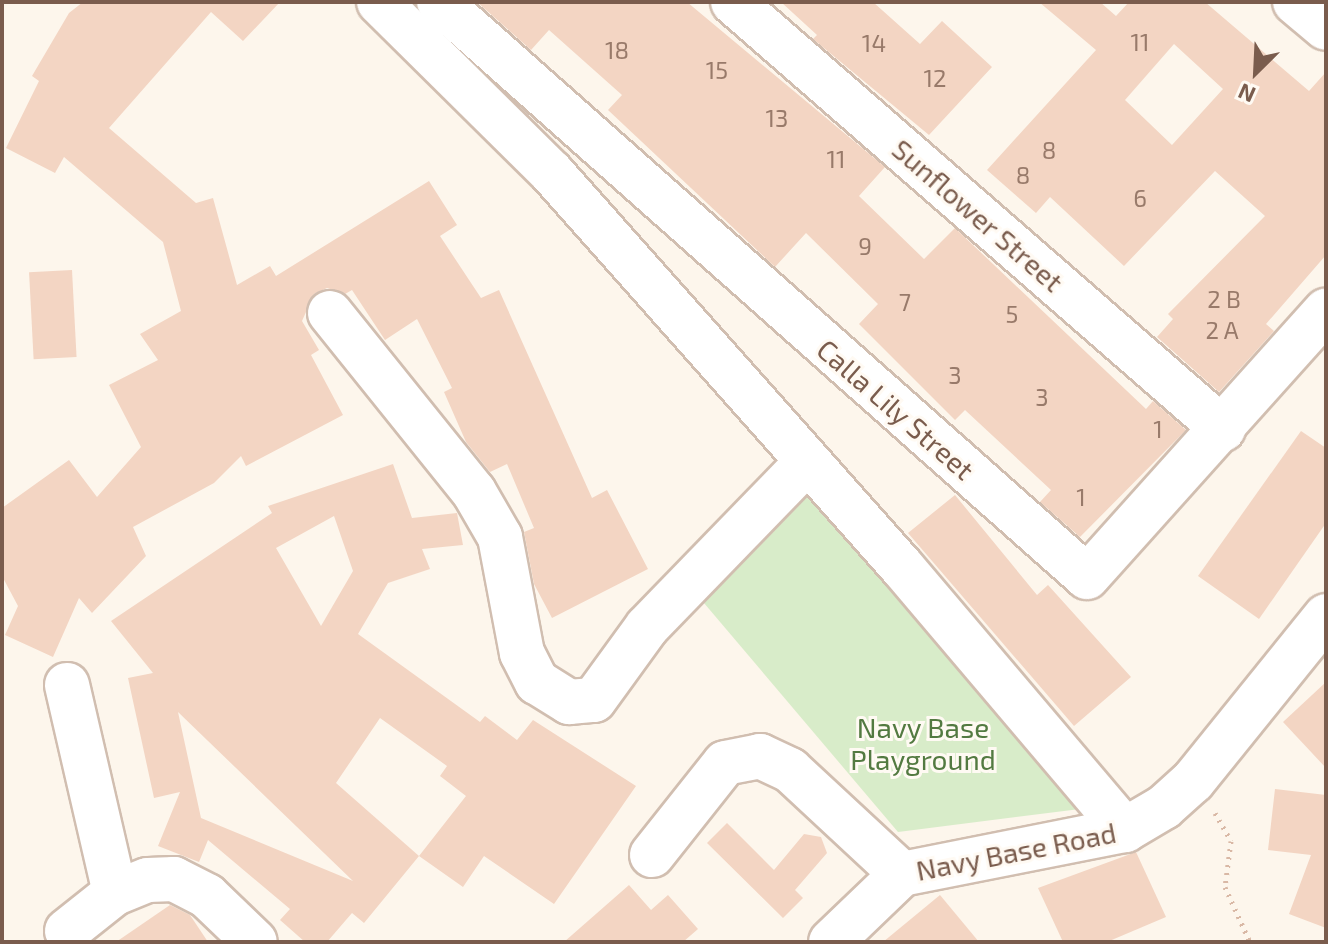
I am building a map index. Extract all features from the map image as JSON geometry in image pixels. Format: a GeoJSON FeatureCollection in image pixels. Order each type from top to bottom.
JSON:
{"type":"FeatureCollection","features":[{"type":"Feature","properties":{"kind":"street"},"geometry":{"type":"LineString","coordinates":[[379,2],[551,172],[1125,830]]}},
{"type":"Feature","properties":{"kind":"street","name":"Calla Lily Street"},"geometry":{"type":"LineString","coordinates":[[439,2],[1087,577],[1326,311]]}},
{"type":"Feature","properties":{"kind":"street","name":"Sunflower Street"},"geometry":{"type":"LineString","coordinates":[[733,2],[1223,429]]}},
{"type":"Feature","properties":{"kind":"street"},"geometry":{"type":"LineString","coordinates":[[1295,2],[1326,28]]}},
{"type":"Feature","properties":{"kind":"street"},"geometry":{"type":"LineString","coordinates":[[330,313],[474,492],[500,537],[522,653],[537,682],[569,702],[594,700],[647,627],[806,463]]}},
{"type":"Feature","properties":{"kind":"street","name":"Navy Base Road"},"geometry":{"type":"LineString","coordinates":[[831,942],[902,874],[1125,830],[1193,781],[1326,616]]}},
{"type":"Feature","properties":{"kind":"street"},"geometry":{"type":"LineString","coordinates":[[67,685],[115,893]]}},
{"type":"Feature","properties":{"kind":"street"},"geometry":{"type":"LineString","coordinates":[[652,855],[725,763],[760,756],[790,770],[902,874]]}},
{"type":"Feature","properties":{"kind":"street"},"geometry":{"type":"LineString","coordinates":[[67,931],[115,893],[148,880],[174,879],[207,896],[255,942]]}},
{"type":"Feature","properties":{"kind":"path"},"geometry":{"type":"LineString","coordinates":[[1193,781],[1231,841],[1225,887],[1250,942]]}},
{"type":"Feature","properties":{"kind":"green space","name":"Navy Base Playground"},"geometry":{"type":"Polygon","coordinates":[[[801,483],[1080,809],[898,832],[687,583],[801,483]]]}},
{"type":"Feature","properties":{"kind":"building"},"geometry":{"type":"Polygon","coordinates":[[[83,2],[280,2],[243,41],[211,12],[109,128],[196,203],[213,198],[237,285],[270,266],[276,276],[429,181],[457,225],[440,236],[481,298],[499,290],[592,498],[607,490],[648,569],[552,618],[534,584],[524,532],[534,528],[507,464],[490,472],[466,442],[444,392],[452,388],[417,319],[385,340],[352,290],[345,294],[327,288],[314,294],[302,321],[319,350],[311,355],[343,415],[246,466],[241,456],[214,483],[133,527],[146,556],[92,613],[79,598],[53,657],[5,635],[18,606],[2,576],[2,508],[69,460],[97,497],[141,447],[109,385],[158,360],[140,334],[181,311],[163,242],[64,157],[55,173],[6,148],[39,81],[32,76],[69,13],[83,2]]]}},
{"type":"Feature","properties":{"kind":"building"},"geometry":{"type":"Polygon","coordinates":[[[477,2],[687,2],[885,167],[859,196],[924,259],[955,228],[1146,409],[1153,401],[1186,430],[1080,537],[1040,502],[1051,490],[965,410],[955,420],[859,324],[878,304],[806,233],[775,267],[608,110],[622,95],[549,30],[531,50],[477,2]]]}},
{"type":"Feature","properties":{"kind":"building"},"geometry":{"type":"Polygon","coordinates":[[[781,2],[873,2],[920,44],[942,21],[992,67],[929,135],[813,39],[817,35],[781,2]]]}},
{"type":"Feature","properties":{"kind":"building"},"geometry":{"type":"Polygon","coordinates":[[[1039,2],[1100,2],[1116,16],[1129,2],[1205,2],[1309,91],[1326,72],[1326,255],[1266,324],[1274,331],[1219,392],[1157,337],[1173,319],[1168,314],[1265,216],[1215,171],[1124,266],[1050,197],[1036,213],[987,170],[1096,50],[1039,2]],[[1174,44],[1125,100],[1172,145],[1223,89],[1174,44]]]}},
{"type":"Feature","properties":{"kind":"building"},"geometry":{"type":"Polygon","coordinates":[[[72,270],[77,357],[34,359],[29,272],[72,270]]]}},
{"type":"Feature","properties":{"kind":"building"},"geometry":{"type":"Polygon","coordinates":[[[1301,431],[1326,448],[1326,523],[1259,619],[1198,576],[1301,431]]]}},
{"type":"Feature","properties":{"kind":"building"},"geometry":{"type":"Polygon","coordinates":[[[393,464],[412,518],[457,513],[463,545],[422,549],[430,569],[388,583],[358,634],[480,722],[485,716],[517,740],[533,720],[636,786],[554,904],[484,856],[463,887],[419,856],[364,923],[352,913],[327,942],[305,942],[280,920],[290,909],[208,840],[199,862],[158,846],[180,792],[154,798],[128,678],[153,673],[111,621],[272,513],[268,506],[393,464]],[[334,516],[276,548],[321,626],[353,571],[334,516]],[[178,712],[201,818],[353,881],[178,712]],[[380,718],[336,783],[419,856],[466,796],[440,776],[447,766],[380,718]]]}},
{"type":"Feature","properties":{"kind":"building"},"geometry":{"type":"Polygon","coordinates":[[[955,495],[1037,595],[1048,585],[1131,677],[1074,726],[908,533],[955,495]]]}},
{"type":"Feature","properties":{"kind":"building"},"geometry":{"type":"Polygon","coordinates":[[[1326,682],[1326,768],[1283,722],[1326,682]]]}},
{"type":"Feature","properties":{"kind":"building"},"geometry":{"type":"Polygon","coordinates":[[[1275,789],[1326,795],[1326,928],[1289,914],[1311,855],[1268,850],[1275,789]]]}},
{"type":"Feature","properties":{"kind":"building"},"geometry":{"type":"Polygon","coordinates":[[[727,823],[774,870],[804,834],[821,837],[827,853],[795,890],[803,898],[783,918],[707,843],[727,823]]]}},
{"type":"Feature","properties":{"kind":"building"},"geometry":{"type":"Polygon","coordinates":[[[1136,852],[1166,917],[1107,942],[1063,942],[1038,888],[1136,852]]]}},
{"type":"Feature","properties":{"kind":"building"},"geometry":{"type":"Polygon","coordinates":[[[629,885],[651,910],[668,895],[698,929],[683,942],[564,942],[629,885]]]}},
{"type":"Feature","properties":{"kind":"building"},"geometry":{"type":"Polygon","coordinates":[[[940,895],[979,942],[883,942],[940,895]]]}},
{"type":"Feature","properties":{"kind":"building"},"geometry":{"type":"Polygon","coordinates":[[[170,905],[190,915],[208,942],[116,942],[170,905]]]}}]}
